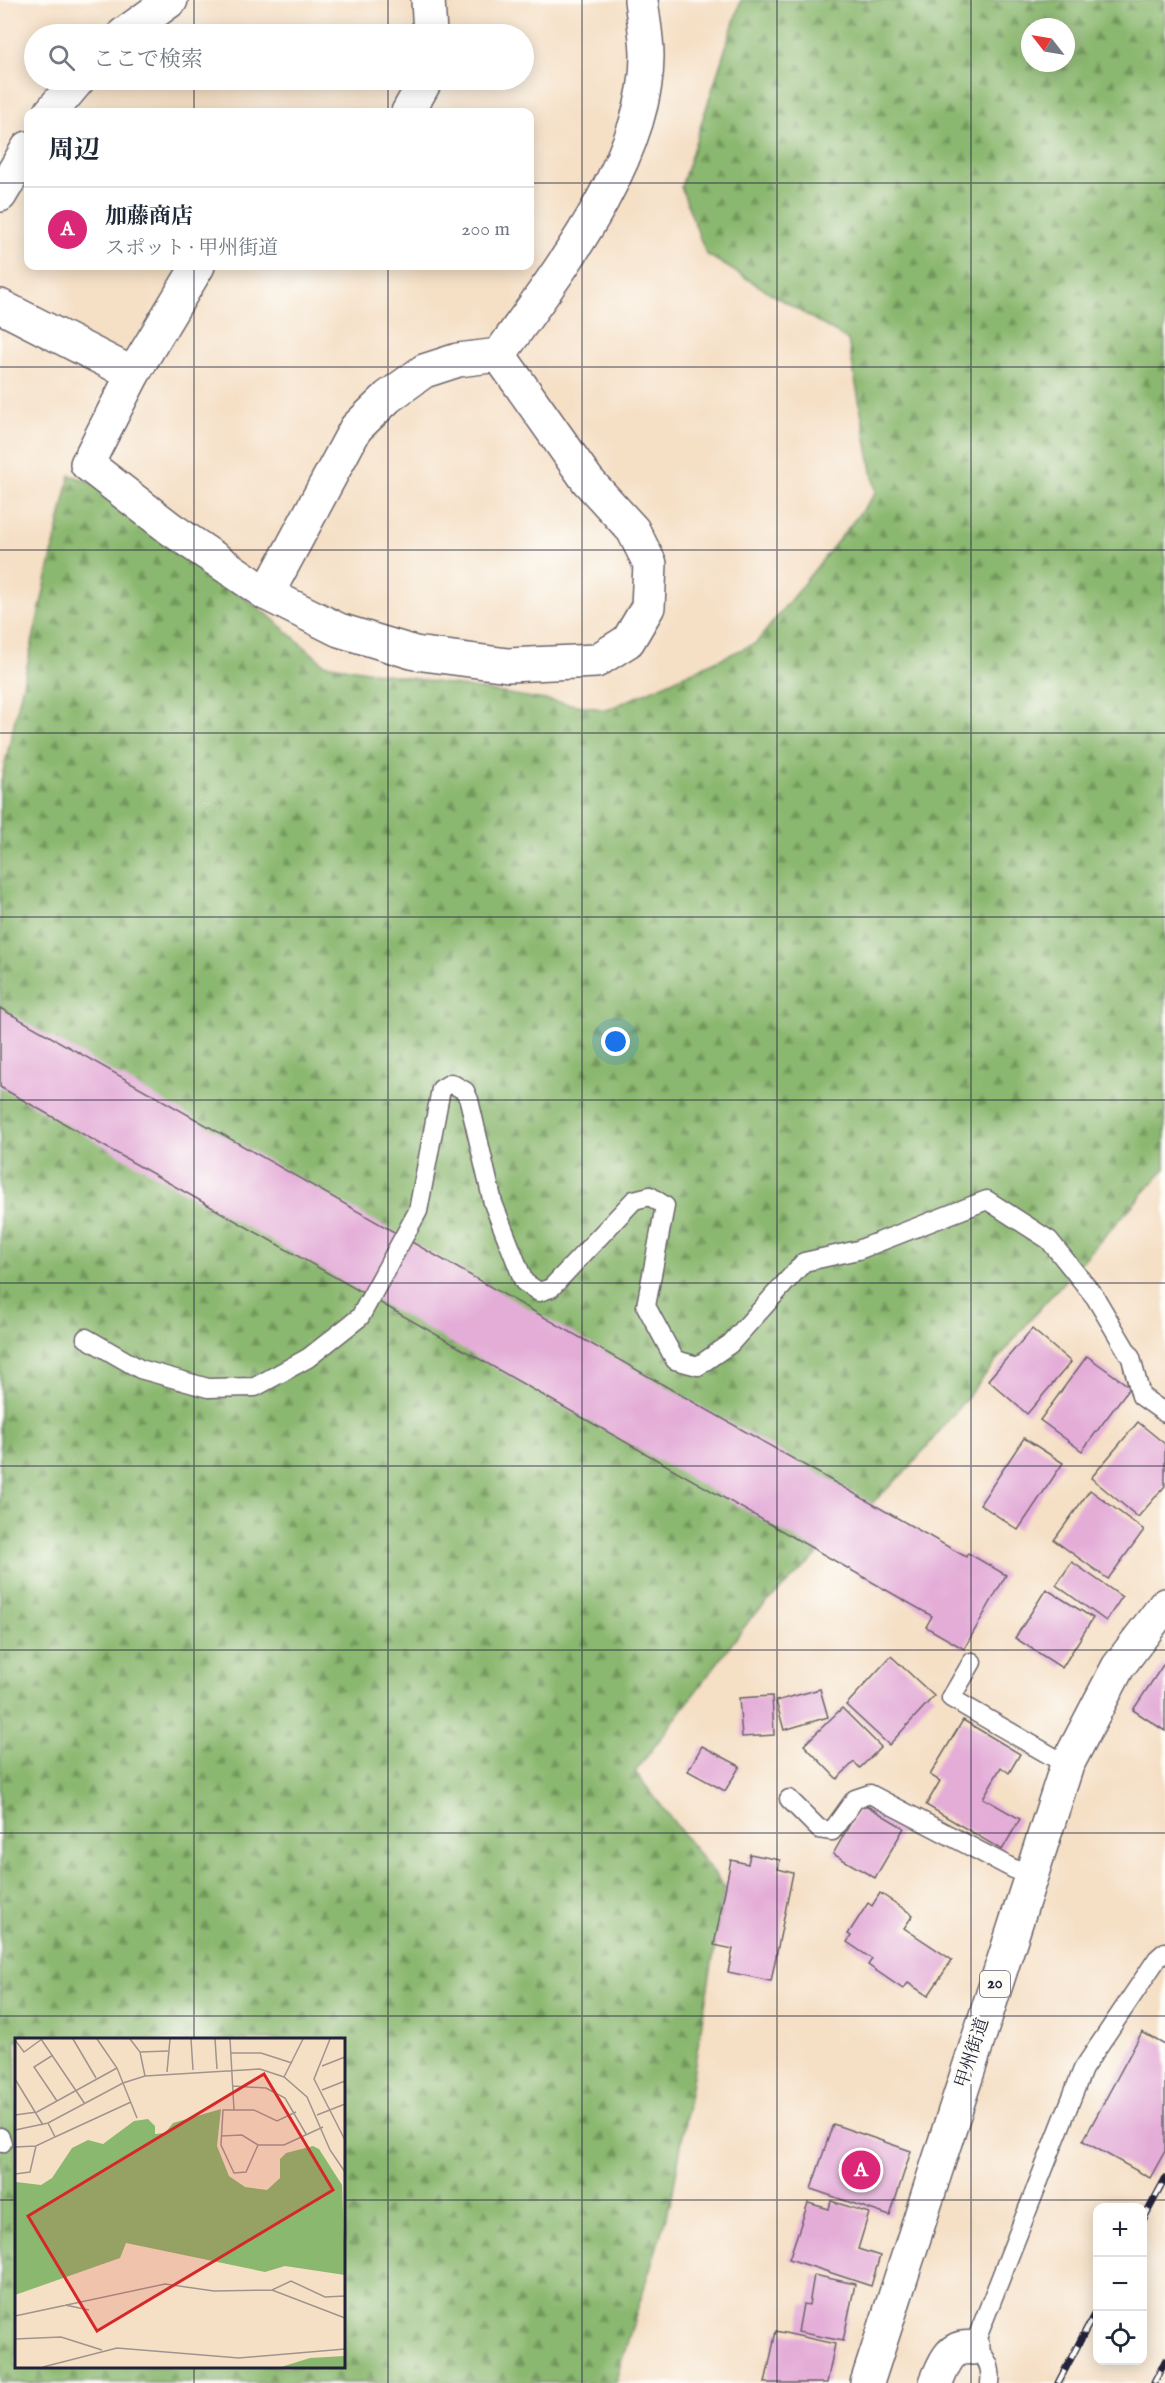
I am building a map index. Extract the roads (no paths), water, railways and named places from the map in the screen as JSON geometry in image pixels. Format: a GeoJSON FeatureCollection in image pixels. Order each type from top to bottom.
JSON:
{"type":"FeatureCollection","features":[{"type":"Feature","properties":{"kind":"main road"},"geometry":{"type":"LineString","coordinates":[[137,24],[171,0]]}},
{"type":"Feature","properties":{"kind":"main road"},"geometry":{"type":"LineString","coordinates":[[428,0],[429,24]]}},
{"type":"Feature","properties":{"kind":"main road"},"geometry":{"type":"LineString","coordinates":[[267,594],[356,428],[388,397],[424,371],[458,360],[499,356],[578,246],[620,165],[641,104],[647,56],[641,0]]}},
{"type":"Feature","properties":{"kind":"main road"},"geometry":{"type":"LineString","coordinates":[[54,108],[70,90]]}},
{"type":"Feature","properties":{"kind":"main road"},"geometry":{"type":"LineString","coordinates":[[410,108],[420,90]]}},
{"type":"Feature","properties":{"kind":"main road"},"geometry":{"type":"LineString","coordinates":[[0,195],[24,155]]}},
{"type":"Feature","properties":{"kind":"main road"},"geometry":{"type":"LineString","coordinates":[[196,270],[133,374],[87,464],[171,529],[267,594],[339,630],[416,653],[508,665],[596,661],[628,641],[648,607],[650,564],[633,530],[588,481],[499,356]]}},
{"type":"Feature","properties":{"kind":"main road"},"geometry":{"type":"LineString","coordinates":[[0,306],[133,374]]}},
{"type":"Feature","properties":{"kind":"main road","name":"甲州街道"},"geometry":{"type":"LineString","coordinates":[[867,2383],[1067,1765],[1118,1667],[1165,1605]]}},
{"type":"Feature","properties":{"kind":"main road"},"geometry":{"type":"LineString","coordinates":[[936,2383],[948,2356],[956,2349],[974,2348]]}},
{"type":"Feature","properties":{"kind":"lane"},"geometry":{"type":"LineString","coordinates":[[86,1338],[140,1369],[208,1388],[255,1387],[308,1358],[360,1317],[418,1211],[441,1089],[451,1083],[465,1091],[469,1100],[493,1203],[524,1282],[539,1292],[551,1288],[634,1200],[650,1196],[666,1206],[646,1306],[675,1360],[698,1366],[730,1344],[804,1262],[858,1250],[987,1200],[1049,1240],[1095,1297],[1131,1358],[1141,1396],[1165,1413]]}},
{"type":"Feature","properties":{"kind":"lane"},"geometry":{"type":"LineString","coordinates":[[972,1662],[951,1698],[1067,1765]]}},
{"type":"Feature","properties":{"kind":"lane"},"geometry":{"type":"LineString","coordinates":[[789,1799],[819,1829],[832,1831],[855,1799],[870,1794],[1029,1877]]}},
{"type":"Feature","properties":{"kind":"lane"},"geometry":{"type":"LineString","coordinates":[[990,2383],[991,2373],[983,2353],[974,2348],[1083,2069],[1151,1968],[1165,1952]]}},
{"type":"Feature","properties":{"kind":"railway"},"geometry":{"type":"LineString","coordinates":[[1147,2213],[1165,2179]]}},
{"type":"Feature","properties":{"kind":"railway"},"geometry":{"type":"LineString","coordinates":[[1058,2383],[1096,2311]]}},
{"type":"Feature","properties":{"kind":"railway"},"geometry":{"type":"LineString","coordinates":[[1154,2383],[1165,2361]]}},
{"type":"Feature","properties":{"kind":"place","name":"加藤商店"},"geometry":{"type":"Point","coordinates":[861,2170]}}]}
